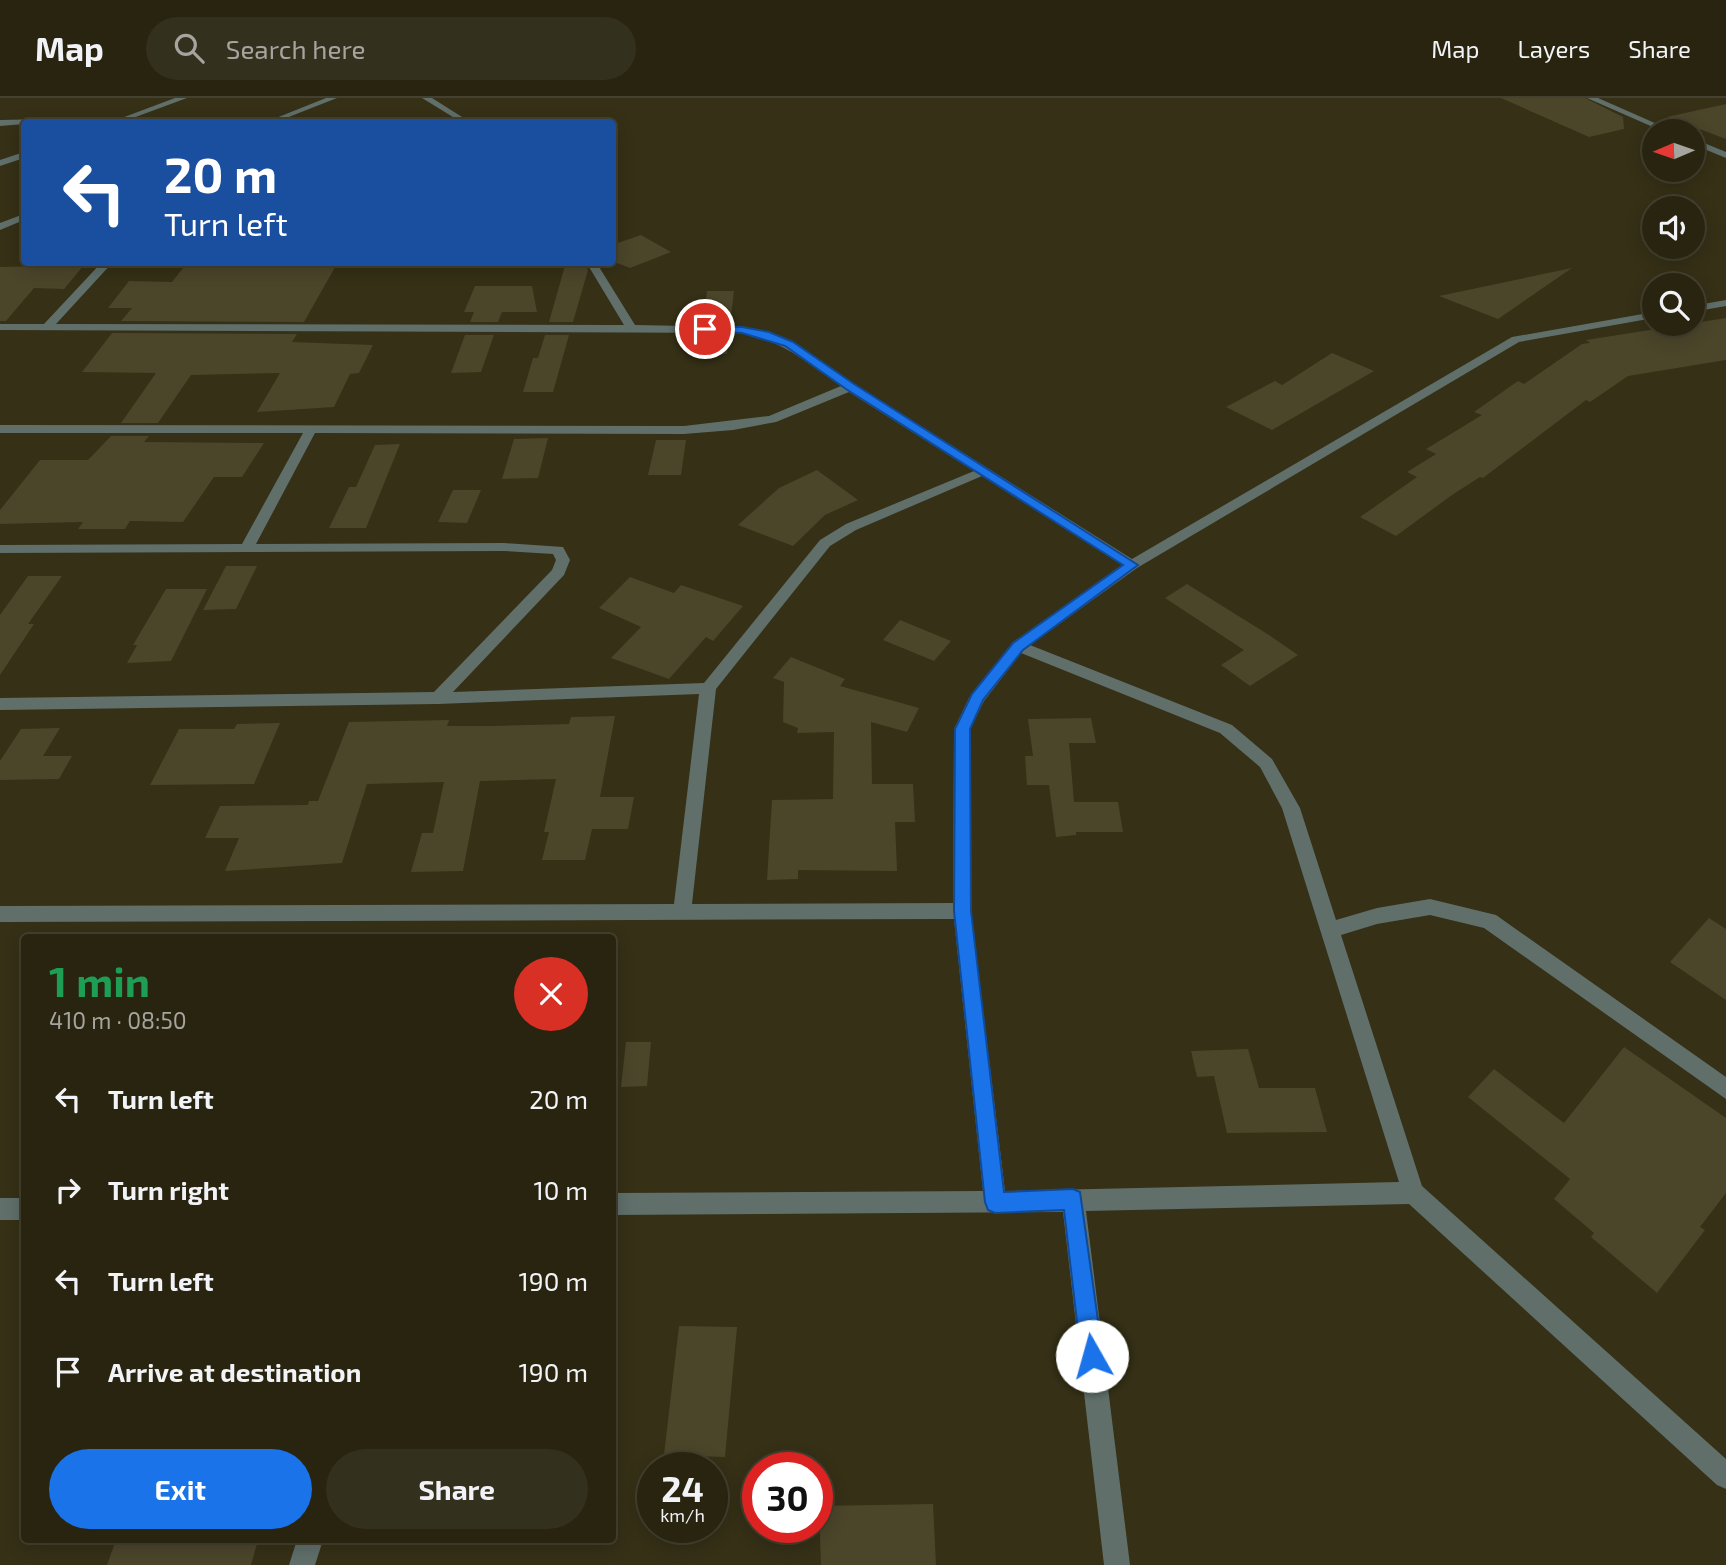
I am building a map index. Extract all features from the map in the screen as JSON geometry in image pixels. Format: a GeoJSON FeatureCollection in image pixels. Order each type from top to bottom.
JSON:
{"type":"FeatureCollection","features":[{"type":"Feature","properties":{"kind":"street"},"geometry":{"type":"LineString","coordinates":[[124,119],[183,98]]}},
{"type":"Feature","properties":{"kind":"street"},"geometry":{"type":"LineString","coordinates":[[278,119],[333,98]]}},
{"type":"Feature","properties":{"kind":"street"},"geometry":{"type":"LineString","coordinates":[[426,98],[461,119]]}},
{"type":"Feature","properties":{"kind":"street"},"geometry":{"type":"LineString","coordinates":[[1591,98],[1642,120]]}},
{"type":"Feature","properties":{"kind":"street"},"geometry":{"type":"LineString","coordinates":[[0,123],[21,123]]}},
{"type":"Feature","properties":{"kind":"street"},"geometry":{"type":"LineString","coordinates":[[1705,146],[1726,155]]}},
{"type":"Feature","properties":{"kind":"street"},"geometry":{"type":"LineString","coordinates":[[0,163],[21,156]]}},
{"type":"Feature","properties":{"kind":"street"},"geometry":{"type":"LineString","coordinates":[[0,227],[21,218]]}},
{"type":"Feature","properties":{"kind":"street"},"geometry":{"type":"LineString","coordinates":[[47,327],[104,266]]}},
{"type":"Feature","properties":{"kind":"street"},"geometry":{"type":"LineString","coordinates":[[593,266],[632,328]]}},
{"type":"Feature","properties":{"kind":"street"},"geometry":{"type":"LineString","coordinates":[[1705,307],[1726,303]]}},
{"type":"Feature","properties":{"kind":"street"},"geometry":{"type":"LineString","coordinates":[[995,1202],[962,911],[962,729],[977,698],[1018,646],[1132,565],[1516,339],[1642,317]]}},
{"type":"Feature","properties":{"kind":"street"},"geometry":{"type":"LineString","coordinates":[[0,327],[632,328],[742,330],[766,334],[789,344],[850,387],[1132,565]]}},
{"type":"Feature","properties":{"kind":"street"},"geometry":{"type":"LineString","coordinates":[[0,429],[684,429],[733,426],[772,419],[850,387]]}},
{"type":"Feature","properties":{"kind":"street"},"geometry":{"type":"LineString","coordinates":[[247,548],[311,430]]}},
{"type":"Feature","properties":{"kind":"street"},"geometry":{"type":"LineString","coordinates":[[682,913],[708,688],[825,543],[851,527],[984,471]]}},
{"type":"Feature","properties":{"kind":"street"},"geometry":{"type":"LineString","coordinates":[[0,549],[504,547],[558,550],[563,560],[559,572],[438,698]]}},
{"type":"Feature","properties":{"kind":"street"},"geometry":{"type":"LineString","coordinates":[[1018,646],[1226,729],[1266,763],[1291,808],[1413,1193],[1726,1476]]}},
{"type":"Feature","properties":{"kind":"street"},"geometry":{"type":"LineString","coordinates":[[0,704],[438,698],[708,688]]}},
{"type":"Feature","properties":{"kind":"street"},"geometry":{"type":"LineString","coordinates":[[1329,930],[1377,916],[1430,907],[1489,921],[1726,1089]]}},
{"type":"Feature","properties":{"kind":"street"},"geometry":{"type":"LineString","coordinates":[[0,914],[962,911]]}},
{"type":"Feature","properties":{"kind":"street"},"geometry":{"type":"LineString","coordinates":[[616,1204],[995,1202],[1413,1193]]}},
{"type":"Feature","properties":{"kind":"street"},"geometry":{"type":"LineString","coordinates":[[1073,1199],[1117,1565]]}},
{"type":"Feature","properties":{"kind":"street"},"geometry":{"type":"LineString","coordinates":[[0,1209],[21,1209]]}},
{"type":"Feature","properties":{"kind":"street"},"geometry":{"type":"LineString","coordinates":[[303,1565],[309,1543]]}},
{"type":"Feature","properties":{"kind":"building"},"geometry":{"type":"Polygon","coordinates":[[[1501,98],[1585,98],[1623,117],[1624,129],[1589,137],[1501,98]]]}},
{"type":"Feature","properties":{"kind":"building"},"geometry":{"type":"Polygon","coordinates":[[[1726,104],[1726,139],[1705,131],[1705,119],[1667,117],[1726,104]]]}},
{"type":"Feature","properties":{"kind":"building"},"geometry":{"type":"Polygon","coordinates":[[[641,235],[671,252],[630,268],[616,263],[616,244],[641,235]]]}},
{"type":"Feature","properties":{"kind":"building"},"geometry":{"type":"Polygon","coordinates":[[[83,266],[64,289],[34,288],[6,321],[0,321],[0,267],[83,266]]]}},
{"type":"Feature","properties":{"kind":"building"},"geometry":{"type":"Polygon","coordinates":[[[185,266],[336,266],[304,322],[121,321],[132,308],[108,308],[129,281],[172,282],[185,266]]]}},
{"type":"Feature","properties":{"kind":"building"},"geometry":{"type":"Polygon","coordinates":[[[565,266],[586,266],[588,270],[573,322],[549,322],[565,266]]]}},
{"type":"Feature","properties":{"kind":"building"},"geometry":{"type":"Polygon","coordinates":[[[1572,268],[1498,319],[1439,296],[1572,268]]]}},
{"type":"Feature","properties":{"kind":"building"},"geometry":{"type":"Polygon","coordinates":[[[475,286],[532,286],[537,312],[502,312],[498,322],[470,322],[474,312],[464,312],[475,286]]]}},
{"type":"Feature","properties":{"kind":"building"},"geometry":{"type":"Polygon","coordinates":[[[707,291],[734,291],[730,324],[703,324],[707,291]]]}},
{"type":"Feature","properties":{"kind":"building"},"geometry":{"type":"Polygon","coordinates":[[[1726,318],[1726,360],[1628,376],[1590,402],[1586,400],[1483,478],[1480,477],[1452,495],[1396,536],[1360,517],[1417,477],[1407,472],[1436,454],[1426,449],[1482,415],[1474,412],[1518,381],[1524,384],[1582,344],[1590,343],[1586,340],[1642,331],[1642,336],[1705,336],[1705,321],[1726,318]]]}},
{"type":"Feature","properties":{"kind":"building"},"geometry":{"type":"Polygon","coordinates":[[[112,333],[297,334],[292,342],[373,345],[359,373],[350,374],[334,407],[257,412],[280,373],[191,375],[158,423],[121,423],[156,373],[82,372],[112,333]]]}},
{"type":"Feature","properties":{"kind":"building"},"geometry":{"type":"Polygon","coordinates":[[[465,335],[494,335],[481,372],[451,373],[465,335]]]}},
{"type":"Feature","properties":{"kind":"building"},"geometry":{"type":"Polygon","coordinates":[[[545,335],[569,335],[553,392],[523,392],[533,358],[538,358],[545,335]]]}},
{"type":"Feature","properties":{"kind":"building"},"geometry":{"type":"Polygon","coordinates":[[[701,335],[729,336],[727,354],[699,354],[701,335]]]}},
{"type":"Feature","properties":{"kind":"building"},"geometry":{"type":"Polygon","coordinates":[[[1332,353],[1374,371],[1272,430],[1226,407],[1275,381],[1282,385],[1332,353]]]}},
{"type":"Feature","properties":{"kind":"building"},"geometry":{"type":"Polygon","coordinates":[[[111,436],[149,436],[144,442],[264,443],[242,477],[214,477],[183,522],[130,521],[125,529],[78,529],[83,522],[0,524],[0,510],[40,460],[88,460],[111,436]]]}},
{"type":"Feature","properties":{"kind":"building"},"geometry":{"type":"Polygon","coordinates":[[[548,438],[538,478],[502,479],[514,439],[548,438]]]}},
{"type":"Feature","properties":{"kind":"building"},"geometry":{"type":"Polygon","coordinates":[[[656,440],[686,440],[681,475],[648,475],[656,440]]]}},
{"type":"Feature","properties":{"kind":"building"},"geometry":{"type":"Polygon","coordinates":[[[400,444],[366,528],[329,528],[349,487],[356,487],[375,445],[400,444]]]}},
{"type":"Feature","properties":{"kind":"building"},"geometry":{"type":"Polygon","coordinates":[[[817,470],[858,500],[825,515],[793,546],[738,525],[779,488],[817,470]]]}},
{"type":"Feature","properties":{"kind":"building"},"geometry":{"type":"Polygon","coordinates":[[[453,490],[481,490],[467,523],[438,522],[453,490]]]}},
{"type":"Feature","properties":{"kind":"building"},"geometry":{"type":"Polygon","coordinates":[[[226,566],[257,566],[236,609],[203,610],[226,566]]]}},
{"type":"Feature","properties":{"kind":"building"},"geometry":{"type":"Polygon","coordinates":[[[28,576],[62,576],[28,624],[34,624],[0,675],[0,615],[28,576]]]}},
{"type":"Feature","properties":{"kind":"building"},"geometry":{"type":"Polygon","coordinates":[[[630,577],[674,593],[681,585],[743,606],[713,641],[706,637],[669,679],[611,658],[641,627],[599,608],[630,577]]]}},
{"type":"Feature","properties":{"kind":"building"},"geometry":{"type":"Polygon","coordinates":[[[1187,584],[1298,655],[1250,686],[1221,665],[1244,650],[1165,598],[1187,584]]]}},
{"type":"Feature","properties":{"kind":"building"},"geometry":{"type":"Polygon","coordinates":[[[166,589],[207,589],[171,661],[127,663],[137,645],[133,645],[166,589]]]}},
{"type":"Feature","properties":{"kind":"building"},"geometry":{"type":"Polygon","coordinates":[[[900,620],[951,641],[934,661],[883,640],[900,620]]]}},
{"type":"Feature","properties":{"kind":"building"},"geometry":{"type":"Polygon","coordinates":[[[791,657],[845,679],[840,686],[919,708],[907,732],[871,722],[872,784],[913,784],[915,822],[895,822],[897,871],[798,870],[798,879],[767,880],[772,800],[833,799],[834,732],[797,733],[798,728],[783,722],[784,682],[773,678],[791,657]]]}},
{"type":"Feature","properties":{"kind":"building"},"geometry":{"type":"Polygon","coordinates":[[[615,716],[600,797],[634,797],[628,829],[592,829],[585,860],[542,860],[549,832],[544,832],[556,779],[480,781],[463,871],[411,872],[422,833],[433,833],[444,782],[367,784],[342,863],[225,871],[239,838],[205,838],[220,806],[308,805],[309,801],[318,801],[349,722],[449,720],[447,726],[493,726],[569,724],[571,717],[615,716]]]}},
{"type":"Feature","properties":{"kind":"building"},"geometry":{"type":"Polygon","coordinates":[[[1091,718],[1096,743],[1069,743],[1074,802],[1118,802],[1123,832],[1076,832],[1076,835],[1056,837],[1049,785],[1027,785],[1025,756],[1033,756],[1028,719],[1091,718]]]}},
{"type":"Feature","properties":{"kind":"building"},"geometry":{"type":"Polygon","coordinates":[[[280,723],[254,784],[150,785],[179,729],[234,729],[237,724],[280,723]]]}},
{"type":"Feature","properties":{"kind":"building"},"geometry":{"type":"Polygon","coordinates":[[[60,728],[43,756],[72,756],[59,779],[0,780],[0,761],[21,729],[60,728]]]}},
{"type":"Feature","properties":{"kind":"building"},"geometry":{"type":"Polygon","coordinates":[[[1709,918],[1726,929],[1726,1000],[1670,962],[1709,918]]]}},
{"type":"Feature","properties":{"kind":"building"},"geometry":{"type":"Polygon","coordinates":[[[626,1042],[651,1042],[647,1086],[621,1087],[626,1042]]]}},
{"type":"Feature","properties":{"kind":"building"},"geometry":{"type":"Polygon","coordinates":[[[1624,1047],[1726,1118],[1726,1193],[1700,1227],[1705,1230],[1657,1293],[1591,1237],[1594,1233],[1554,1199],[1570,1179],[1468,1097],[1494,1069],[1564,1123],[1624,1047]]]}},
{"type":"Feature","properties":{"kind":"building"},"geometry":{"type":"Polygon","coordinates":[[[1248,1049],[1259,1088],[1315,1088],[1327,1132],[1227,1133],[1214,1076],[1197,1077],[1191,1051],[1248,1049]]]}},
{"type":"Feature","properties":{"kind":"building"},"geometry":{"type":"Polygon","coordinates":[[[679,1326],[737,1327],[725,1452],[664,1452],[679,1326]]]}},
{"type":"Feature","properties":{"kind":"building"},"geometry":{"type":"Polygon","coordinates":[[[933,1504],[936,1565],[821,1565],[820,1543],[833,1543],[833,1506],[933,1504]]]}},
{"type":"Feature","properties":{"kind":"building"},"geometry":{"type":"Polygon","coordinates":[[[115,1543],[257,1543],[251,1565],[107,1565],[115,1543]]]}},
{"type":"Feature","properties":{"kind":"route"},"geometry":{"type":"LineString","coordinates":[[705,329],[766,334],[789,344],[850,387],[1132,565],[1018,646],[977,698],[962,729],[962,911],[995,1202],[1073,1199],[1092,1356]]}}]}
